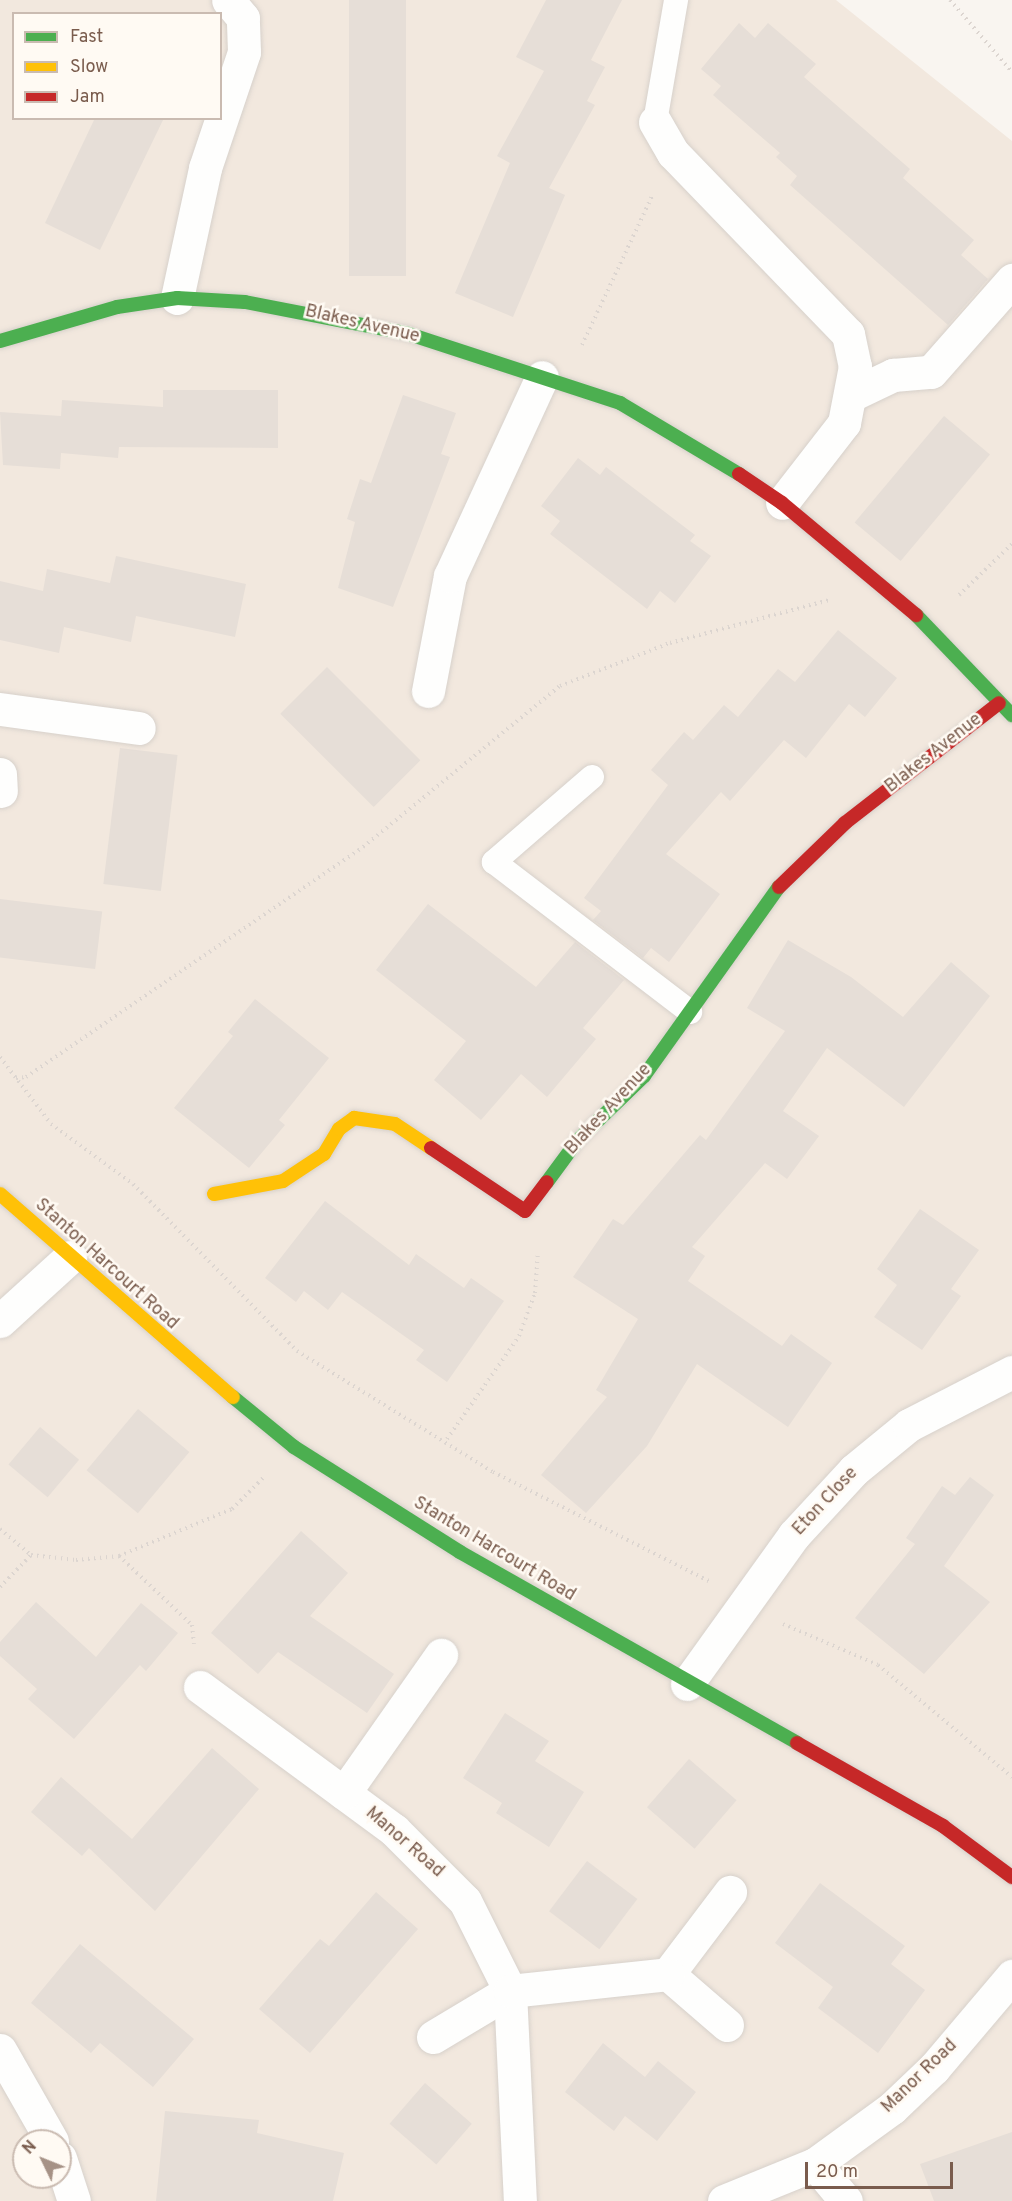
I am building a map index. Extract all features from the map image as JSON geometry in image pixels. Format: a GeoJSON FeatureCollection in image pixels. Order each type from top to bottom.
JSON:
{"type":"FeatureCollection","features":[{"type":"Feature","properties":{"kind":"street"},"geometry":{"type":"LineString","coordinates":[[222,117],[244,52],[243,18],[228,0]]}},
{"type":"Feature","properties":{"kind":"street"},"geometry":{"type":"LineString","coordinates":[[177,298],[205,168],[221,120]]}},
{"type":"Feature","properties":{"kind":"street"},"geometry":{"type":"LineString","coordinates":[[655,122],[673,153],[848,334],[855,366],[844,423],[826,452],[782,504]]}},
{"type":"Feature","properties":{"kind":"street"},"geometry":{"type":"LineString","coordinates":[[851,395],[893,375],[931,372],[1012,280]]}},
{"type":"Feature","properties":{"kind":"street","name":"Blakes Avenue"},"geometry":{"type":"LineString","coordinates":[[0,341],[117,307],[177,298],[303,310],[409,334],[554,380],[675,431],[782,504],[924,622],[1012,715]]}},
{"type":"Feature","properties":{"kind":"street"},"geometry":{"type":"LineString","coordinates":[[428,691],[450,576],[554,380]]}},
{"type":"Feature","properties":{"kind":"street","name":"Blakes Avenue"},"geometry":{"type":"LineString","coordinates":[[525,1211],[578,1140],[644,1076],[785,879],[845,823],[999,703]]}},
{"type":"Feature","properties":{"kind":"street"},"geometry":{"type":"LineString","coordinates":[[0,709],[139,728]]}},
{"type":"Feature","properties":{"kind":"street"},"geometry":{"type":"LineString","coordinates":[[0,774],[1,791]]}},
{"type":"Feature","properties":{"kind":"street"},"geometry":{"type":"LineString","coordinates":[[214,1194],[283,1181],[324,1154],[339,1129],[354,1119],[372,1118],[395,1124],[525,1211]]}},
{"type":"Feature","properties":{"kind":"street","name":"Stanton Harcourt Road"},"geometry":{"type":"LineString","coordinates":[[0,1194],[70,1257],[294,1447],[460,1552],[687,1684],[943,1826],[1012,1877]]}},
{"type":"Feature","properties":{"kind":"street"},"geometry":{"type":"LineString","coordinates":[[0,1321],[70,1257]]}},
{"type":"Feature","properties":{"kind":"street","name":"Eton Close"},"geometry":{"type":"LineString","coordinates":[[687,1684],[751,1602],[794,1535],[854,1470],[909,1425],[1012,1372]]}},
{"type":"Feature","properties":{"kind":"street"},"geometry":{"type":"LineString","coordinates":[[344,1793],[441,1656]]}},
{"type":"Feature","properties":{"kind":"street","name":"Manor Road"},"geometry":{"type":"LineString","coordinates":[[200,1687],[344,1793],[426,1858],[465,1901],[510,1991],[520,2201]]}},
{"type":"Feature","properties":{"kind":"street"},"geometry":{"type":"LineString","coordinates":[[432,2037],[510,1991],[668,1974],[730,1892]]}},
{"type":"Feature","properties":{"kind":"street"},"geometry":{"type":"LineString","coordinates":[[668,1974],[727,2025]]}},
{"type":"Feature","properties":{"kind":"street","name":"Manor Road"},"geometry":{"type":"LineString","coordinates":[[724,2201],[815,2164],[892,2108],[934,2068],[1012,1976]]}},
{"type":"Feature","properties":{"kind":"street"},"geometry":{"type":"LineString","coordinates":[[0,2050],[44,2129]]}},
{"type":"Feature","properties":{"kind":"street"},"geometry":{"type":"LineString","coordinates":[[815,2164],[846,2201]]}},
{"type":"Feature","properties":{"kind":"lane"},"geometry":{"type":"LineString","coordinates":[[655,122],[676,0]]}},
{"type":"Feature","properties":{"kind":"lane"},"geometry":{"type":"LineString","coordinates":[[592,777],[494,862],[690,1012]]}},
{"type":"Feature","properties":{"kind":"path"},"geometry":{"type":"LineString","coordinates":[[950,0],[1012,72]]}},
{"type":"Feature","properties":{"kind":"path"},"geometry":{"type":"LineString","coordinates":[[554,380],[614,271],[673,153]]}},
{"type":"Feature","properties":{"kind":"path"},"geometry":{"type":"LineString","coordinates":[[924,622],[1012,544]]}},
{"type":"Feature","properties":{"kind":"path"},"geometry":{"type":"LineString","coordinates":[[15,1078],[26,1077],[363,847],[560,686],[670,643],[835,598]]}},
{"type":"Feature","properties":{"kind":"path"},"geometry":{"type":"LineString","coordinates":[[0,1057],[51,1124],[133,1184],[297,1350],[348,1386],[447,1439],[493,1472],[751,1602],[781,1623],[878,1665],[1012,1777]]}},
{"type":"Feature","properties":{"kind":"path"},"geometry":{"type":"LineString","coordinates":[[447,1439],[519,1336],[535,1293],[538,1251],[525,1211]]}},
{"type":"Feature","properties":{"kind":"path"},"geometry":{"type":"LineString","coordinates":[[0,1529],[31,1555],[76,1560],[119,1556],[232,1509],[294,1447]]}},
{"type":"Feature","properties":{"kind":"path"},"geometry":{"type":"LineString","coordinates":[[0,1587],[31,1555]]}},
{"type":"Feature","properties":{"kind":"path"},"geometry":{"type":"LineString","coordinates":[[119,1556],[192,1625],[200,1687]]}},
{"type":"Feature","properties":{"kind":"shaded area"},"geometry":{"type":"Polygon","coordinates":[[[0,0],[836,0],[1012,141],[1012,2201],[0,2201],[0,0]]]}},
{"type":"Feature","properties":{"kind":"building"},"geometry":{"type":"Polygon","coordinates":[[[349,0],[406,0],[406,276],[349,276],[349,0]]]}},
{"type":"Feature","properties":{"kind":"building"},"geometry":{"type":"Polygon","coordinates":[[[546,0],[622,0],[591,60],[605,67],[587,101],[595,105],[549,188],[565,195],[513,317],[455,293],[510,163],[497,156],[544,71],[516,57],[546,0]]]}},
{"type":"Feature","properties":{"kind":"building"},"geometry":{"type":"Polygon","coordinates":[[[739,23],[755,38],[768,23],[816,64],[804,77],[910,169],[903,178],[974,240],[961,255],[988,279],[948,325],[790,185],[797,176],[776,157],[780,153],[713,95],[721,86],[701,69],[739,23]]]}},
{"type":"Feature","properties":{"kind":"building"},"geometry":{"type":"Polygon","coordinates":[[[94,120],[163,120],[100,250],[45,223],[94,120]]]}},
{"type":"Feature","properties":{"kind":"building"},"geometry":{"type":"Polygon","coordinates":[[[163,390],[278,390],[278,448],[119,447],[118,458],[61,453],[60,469],[3,465],[0,412],[61,416],[62,400],[163,407],[163,390]]]}},
{"type":"Feature","properties":{"kind":"building"},"geometry":{"type":"Polygon","coordinates":[[[403,395],[456,413],[441,454],[450,457],[393,607],[338,588],[355,522],[347,519],[360,479],[371,483],[403,395]]]}},
{"type":"Feature","properties":{"kind":"building"},"geometry":{"type":"Polygon","coordinates":[[[944,416],[990,455],[901,561],[855,522],[944,416]]]}},
{"type":"Feature","properties":{"kind":"building"},"geometry":{"type":"Polygon","coordinates":[[[578,458],[600,475],[606,467],[695,535],[690,541],[711,556],[675,603],[660,591],[647,609],[550,534],[560,521],[541,506],[578,458]]]}},
{"type":"Feature","properties":{"kind":"building"},"geometry":{"type":"Polygon","coordinates":[[[116,556],[246,584],[235,637],[136,616],[131,642],[64,627],[59,653],[0,640],[0,581],[43,591],[47,569],[110,583],[116,556]]]}},
{"type":"Feature","properties":{"kind":"building"},"geometry":{"type":"Polygon","coordinates":[[[838,630],[897,678],[865,717],[849,704],[806,758],[784,740],[730,801],[721,792],[666,854],[720,894],[669,962],[651,948],[643,958],[593,920],[601,911],[584,898],[668,785],[651,770],[684,732],[693,740],[724,705],[738,717],[778,669],[795,682],[838,630]]]}},
{"type":"Feature","properties":{"kind":"building"},"geometry":{"type":"Polygon","coordinates":[[[327,667],[420,760],[374,807],[280,714],[327,667]]]}},
{"type":"Feature","properties":{"kind":"building"},"geometry":{"type":"Polygon","coordinates":[[[120,748],[178,755],[161,891],[103,884],[120,748]]]}},
{"type":"Feature","properties":{"kind":"building"},"geometry":{"type":"Polygon","coordinates":[[[0,899],[102,912],[95,969],[0,957],[0,899]]]}},
{"type":"Feature","properties":{"kind":"building"},"geometry":{"type":"Polygon","coordinates":[[[428,904],[536,987],[575,942],[624,980],[583,1028],[596,1039],[547,1097],[521,1074],[481,1120],[434,1080],[466,1041],[376,970],[428,904]]]}},
{"type":"Feature","properties":{"kind":"building"},"geometry":{"type":"Polygon","coordinates":[[[788,940],[851,977],[903,1017],[951,962],[990,996],[904,1107],[827,1048],[783,1111],[819,1136],[787,1179],[765,1163],[692,1247],[705,1256],[688,1281],[782,1346],[791,1334],[832,1363],[788,1427],[697,1364],[647,1446],[586,1513],[541,1475],[607,1397],[596,1390],[638,1319],[573,1277],[613,1219],[623,1225],[700,1135],[706,1140],[785,1031],[747,1008],[788,940]]]}},
{"type":"Feature","properties":{"kind":"building"},"geometry":{"type":"Polygon","coordinates":[[[255,999],[329,1058],[279,1120],[285,1125],[249,1168],[174,1108],[233,1036],[228,1032],[255,999]]]}},
{"type":"Feature","properties":{"kind":"building"},"geometry":{"type":"Polygon","coordinates":[[[325,1201],[409,1265],[416,1254],[464,1288],[471,1278],[504,1301],[447,1382],[416,1360],[424,1350],[342,1292],[328,1310],[304,1291],[296,1302],[265,1278],[325,1201]]]}},
{"type":"Feature","properties":{"kind":"building"},"geometry":{"type":"Polygon","coordinates":[[[920,1209],[979,1250],[951,1289],[961,1296],[922,1350],[874,1317],[897,1285],[877,1269],[920,1209]]]}},
{"type":"Feature","properties":{"kind":"building"},"geometry":{"type":"Polygon","coordinates":[[[138,1409],[189,1452],[138,1513],[87,1470],[138,1409]]]}},
{"type":"Feature","properties":{"kind":"building"},"geometry":{"type":"Polygon","coordinates":[[[40,1427],[79,1460],[48,1497],[9,1465],[40,1427]]]}},
{"type":"Feature","properties":{"kind":"building"},"geometry":{"type":"Polygon","coordinates":[[[970,1477],[994,1495],[944,1566],[990,1602],[924,1674],[855,1618],[915,1544],[906,1538],[942,1486],[955,1495],[970,1477]]]}},
{"type":"Feature","properties":{"kind":"building"},"geometry":{"type":"Polygon","coordinates":[[[301,1531],[348,1573],[310,1616],[394,1674],[367,1713],[278,1652],[258,1674],[211,1633],[301,1531]]]}},
{"type":"Feature","properties":{"kind":"building"},"geometry":{"type":"Polygon","coordinates":[[[36,1602],[96,1657],[141,1603],[178,1633],[146,1671],[140,1665],[74,1739],[28,1699],[37,1689],[0,1656],[0,1642],[36,1602]]]}},
{"type":"Feature","properties":{"kind":"building"},"geometry":{"type":"Polygon","coordinates":[[[505,1713],[549,1741],[535,1761],[584,1792],[549,1847],[496,1813],[502,1803],[463,1778],[505,1713]]]}},
{"type":"Feature","properties":{"kind":"building"},"geometry":{"type":"Polygon","coordinates":[[[212,1748],[259,1789],[155,1911],[89,1848],[82,1856],[31,1812],[61,1777],[132,1839],[212,1748]]]}},
{"type":"Feature","properties":{"kind":"building"},"geometry":{"type":"Polygon","coordinates":[[[689,1759],[737,1800],[695,1849],[647,1807],[689,1759]]]}},
{"type":"Feature","properties":{"kind":"building"},"geometry":{"type":"Polygon","coordinates":[[[587,1861],[637,1899],[599,1949],[549,1911],[587,1861]]]}},
{"type":"Feature","properties":{"kind":"building"},"geometry":{"type":"Polygon","coordinates":[[[820,1883],[905,1946],[891,1964],[925,1990],[878,2053],[818,2008],[833,1987],[775,1943],[820,1883]]]}},
{"type":"Feature","properties":{"kind":"building"},"geometry":{"type":"Polygon","coordinates":[[[376,1892],[418,1929],[310,2053],[259,2009],[320,1939],[329,1946],[376,1892]]]}},
{"type":"Feature","properties":{"kind":"building"},"geometry":{"type":"Polygon","coordinates":[[[80,1944],[194,2039],[153,2087],[100,2043],[91,2053],[31,2003],[80,1944]]]}},
{"type":"Feature","properties":{"kind":"building"},"geometry":{"type":"Polygon","coordinates":[[[603,2043],[645,2077],[658,2061],[696,2092],[657,2141],[625,2116],[614,2131],[565,2092],[603,2043]]]}},
{"type":"Feature","properties":{"kind":"building"},"geometry":{"type":"Polygon","coordinates":[[[425,2083],[472,2124],[436,2164],[390,2124],[425,2083]]]}},
{"type":"Feature","properties":{"kind":"building"},"geometry":{"type":"Polygon","coordinates":[[[165,2111],[259,2120],[257,2133],[344,2153],[333,2201],[156,2201],[165,2111]]]}},
{"type":"Feature","properties":{"kind":"building"},"geometry":{"type":"Polygon","coordinates":[[[1012,2132],[1012,2201],[934,2201],[920,2164],[1012,2132]]]}},
{"type":"Feature","properties":{"kind":"traffic: fast"},"geometry":{"type":"LineString","coordinates":[[0,341],[117,307],[177,298],[245,302],[409,334],[620,403],[739,474]]}},
{"type":"Feature","properties":{"kind":"traffic: fast"},"geometry":{"type":"LineString","coordinates":[[916,615],[1012,715]]}},
{"type":"Feature","properties":{"kind":"traffic: fast"},"geometry":{"type":"LineString","coordinates":[[547,1182],[578,1140],[644,1076],[779,887]]}},
{"type":"Feature","properties":{"kind":"traffic: fast"},"geometry":{"type":"LineString","coordinates":[[233,1397],[294,1447],[460,1552],[797,1743]]}},
{"type":"Feature","properties":{"kind":"traffic: slow"},"geometry":{"type":"LineString","coordinates":[[214,1194],[283,1181],[324,1154],[339,1129],[354,1118],[395,1124],[431,1148]]}},
{"type":"Feature","properties":{"kind":"traffic: slow"},"geometry":{"type":"LineString","coordinates":[[0,1194],[233,1397]]}},
{"type":"Feature","properties":{"kind":"traffic: jam"},"geometry":{"type":"LineString","coordinates":[[739,474],[782,503],[916,615]]}},
{"type":"Feature","properties":{"kind":"traffic: jam"},"geometry":{"type":"LineString","coordinates":[[779,887],[845,823],[999,703]]}},
{"type":"Feature","properties":{"kind":"traffic: jam"},"geometry":{"type":"LineString","coordinates":[[431,1148],[525,1211],[547,1182]]}},
{"type":"Feature","properties":{"kind":"traffic: jam"},"geometry":{"type":"LineString","coordinates":[[797,1743],[943,1826],[1012,1877]]}}]}
